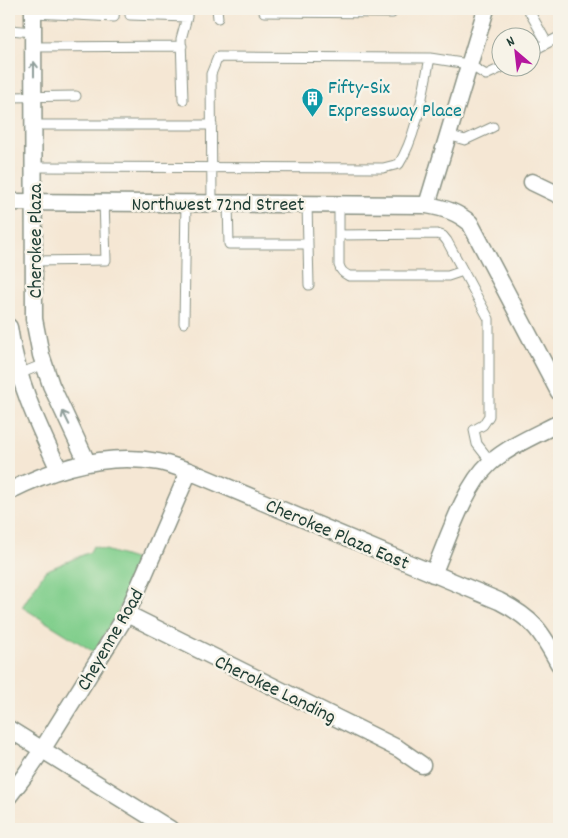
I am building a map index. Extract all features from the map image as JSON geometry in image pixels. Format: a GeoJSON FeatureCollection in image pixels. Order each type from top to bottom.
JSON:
{"type":"FeatureCollection","features":[{"type":"Feature","properties":{"kind":"street"},"geometry":{"type":"LineString","coordinates":[[427,205],[486,9]]}},
{"type":"Feature","properties":{"kind":"street","name":"Cherokee Plaza"},"geometry":{"type":"LineString","coordinates":[[34,11],[34,318],[44,364],[58,402],[87,462]]}},
{"type":"Feature","properties":{"kind":"street"},"geometry":{"type":"LineString","coordinates":[[532,182],[559,195]]}},
{"type":"Feature","properties":{"kind":"street","name":"Northwest 72nd Street"},"geometry":{"type":"LineString","coordinates":[[9,202],[427,205],[446,208],[470,223],[559,392]]}},
{"type":"Feature","properties":{"kind":"street"},"geometry":{"type":"LineString","coordinates":[[9,327],[14,376],[59,470]]}},
{"type":"Feature","properties":{"kind":"street"},"geometry":{"type":"LineString","coordinates":[[433,574],[473,484],[480,473],[509,449],[559,422]]}},
{"type":"Feature","properties":{"kind":"street","name":"Cherokee Plaza East"},"geometry":{"type":"LineString","coordinates":[[9,491],[59,470],[87,462],[132,459],[159,462],[189,471],[517,610],[536,626],[559,664]]}},
{"type":"Feature","properties":{"kind":"street","name":"Cheyenne Road"},"geometry":{"type":"LineString","coordinates":[[9,796],[26,775],[127,614],[189,471]]}},
{"type":"Feature","properties":{"kind":"street","name":"Cherokee Landing"},"geometry":{"type":"LineString","coordinates":[[127,614],[399,749],[422,766]]}},
{"type":"Feature","properties":{"kind":"street"},"geometry":{"type":"LineString","coordinates":[[9,729],[170,829]]}},
{"type":"Feature","properties":{"kind":"lane"},"geometry":{"type":"LineString","coordinates":[[34,11],[75,12],[114,16],[114,9]]}},
{"type":"Feature","properties":{"kind":"lane"},"geometry":{"type":"LineString","coordinates":[[130,9],[130,15],[187,13],[181,39],[183,100]]}},
{"type":"Feature","properties":{"kind":"lane"},"geometry":{"type":"LineString","coordinates":[[264,12],[392,13],[392,9]]}},
{"type":"Feature","properties":{"kind":"lane"},"geometry":{"type":"LineString","coordinates":[[528,9],[547,43]]}},
{"type":"Feature","properties":{"kind":"lane"},"geometry":{"type":"LineString","coordinates":[[9,30],[34,39],[182,46]]}},
{"type":"Feature","properties":{"kind":"lane"},"geometry":{"type":"LineString","coordinates":[[540,47],[559,37]]}},
{"type":"Feature","properties":{"kind":"lane"},"geometry":{"type":"LineString","coordinates":[[308,244],[228,244],[212,168],[211,74],[218,57],[430,58],[468,64],[486,76],[490,74]]}},
{"type":"Feature","properties":{"kind":"lane"},"geometry":{"type":"LineString","coordinates":[[34,167],[383,168],[399,164],[406,153],[421,103],[430,58]]}},
{"type":"Feature","properties":{"kind":"lane"},"geometry":{"type":"LineString","coordinates":[[9,97],[76,96]]}},
{"type":"Feature","properties":{"kind":"lane"},"geometry":{"type":"LineString","coordinates":[[34,125],[212,126]]}},
{"type":"Feature","properties":{"kind":"lane"},"geometry":{"type":"LineString","coordinates":[[448,134],[465,140],[493,127]]}},
{"type":"Feature","properties":{"kind":"lane"},"geometry":{"type":"LineString","coordinates":[[33,261],[106,260],[104,202]]}},
{"type":"Feature","properties":{"kind":"lane"},"geometry":{"type":"LineString","coordinates":[[184,323],[186,203]]}},
{"type":"Feature","properties":{"kind":"lane"},"geometry":{"type":"LineString","coordinates":[[307,204],[309,284]]}},
{"type":"Feature","properties":{"kind":"lane"},"geometry":{"type":"LineString","coordinates":[[339,204],[340,270],[344,274],[349,276],[448,276],[463,271]]}},
{"type":"Feature","properties":{"kind":"lane"},"geometry":{"type":"LineString","coordinates":[[339,235],[437,234],[443,236],[489,319],[489,416],[483,425],[474,430],[477,444],[492,462]]}},
{"type":"Feature","properties":{"kind":"lane"},"geometry":{"type":"LineString","coordinates":[[14,376],[44,364]]}},
{"type":"Feature","properties":{"kind":"green space"},"geometry":{"type":"Polygon","coordinates":[[[93,546],[140,561],[121,606],[94,652],[22,607],[45,571],[90,552],[93,546]]]}},
{"type":"Feature","properties":{"kind":"place","name":"Fifty-Six Expressway Place"},"geometry":{"type":"Point","coordinates":[312,117]}}]}
